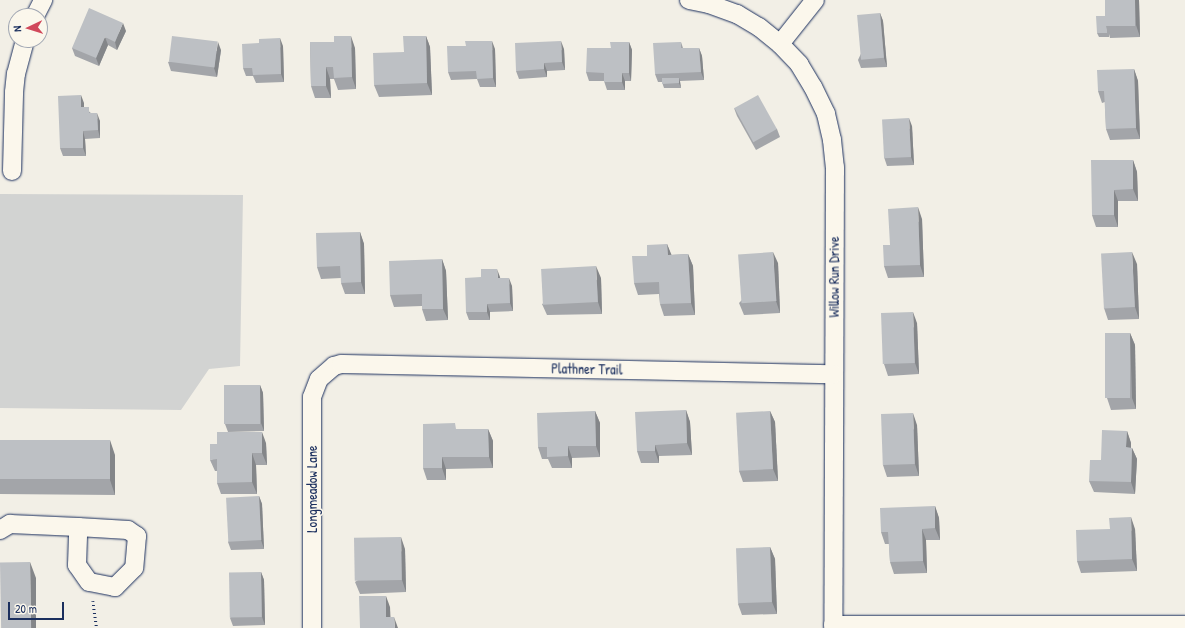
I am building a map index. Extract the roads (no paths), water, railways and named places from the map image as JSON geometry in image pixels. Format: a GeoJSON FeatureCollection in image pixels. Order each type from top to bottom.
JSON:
{"type":"FeatureCollection","features":[{"type":"Feature","properties":{"kind":"street","name":"Willow Run Drive"},"geometry":{"type":"LineString","coordinates":[[688,0],[709,4],[736,14],[759,27],[780,44],[799,64],[813,87],[826,114],[832,140],[835,167],[833,626]]}},
{"type":"Feature","properties":{"kind":"street"},"geometry":{"type":"LineString","coordinates":[[780,44],[815,0]]}},
{"type":"Feature","properties":{"kind":"street"},"geometry":{"type":"LineString","coordinates":[[12,171],[14,92],[16,74],[23,48]]}},
{"type":"Feature","properties":{"kind":"street","name":"Plathner Trail"},"geometry":{"type":"LineString","coordinates":[[341,364],[834,374]]}},
{"type":"Feature","properties":{"kind":"street","name":"Longmeadow Lane"},"geometry":{"type":"LineString","coordinates":[[312,628],[312,396],[316,385],[323,374],[341,364]]}},
{"type":"Feature","properties":{"kind":"street"},"geometry":{"type":"LineString","coordinates":[[0,530],[10,524],[78,527],[128,530],[137,536],[134,568],[115,587],[90,582],[77,564],[78,527]]}},
{"type":"Feature","properties":{"kind":"street"},"geometry":{"type":"LineString","coordinates":[[833,626],[1185,625]]}}]}
